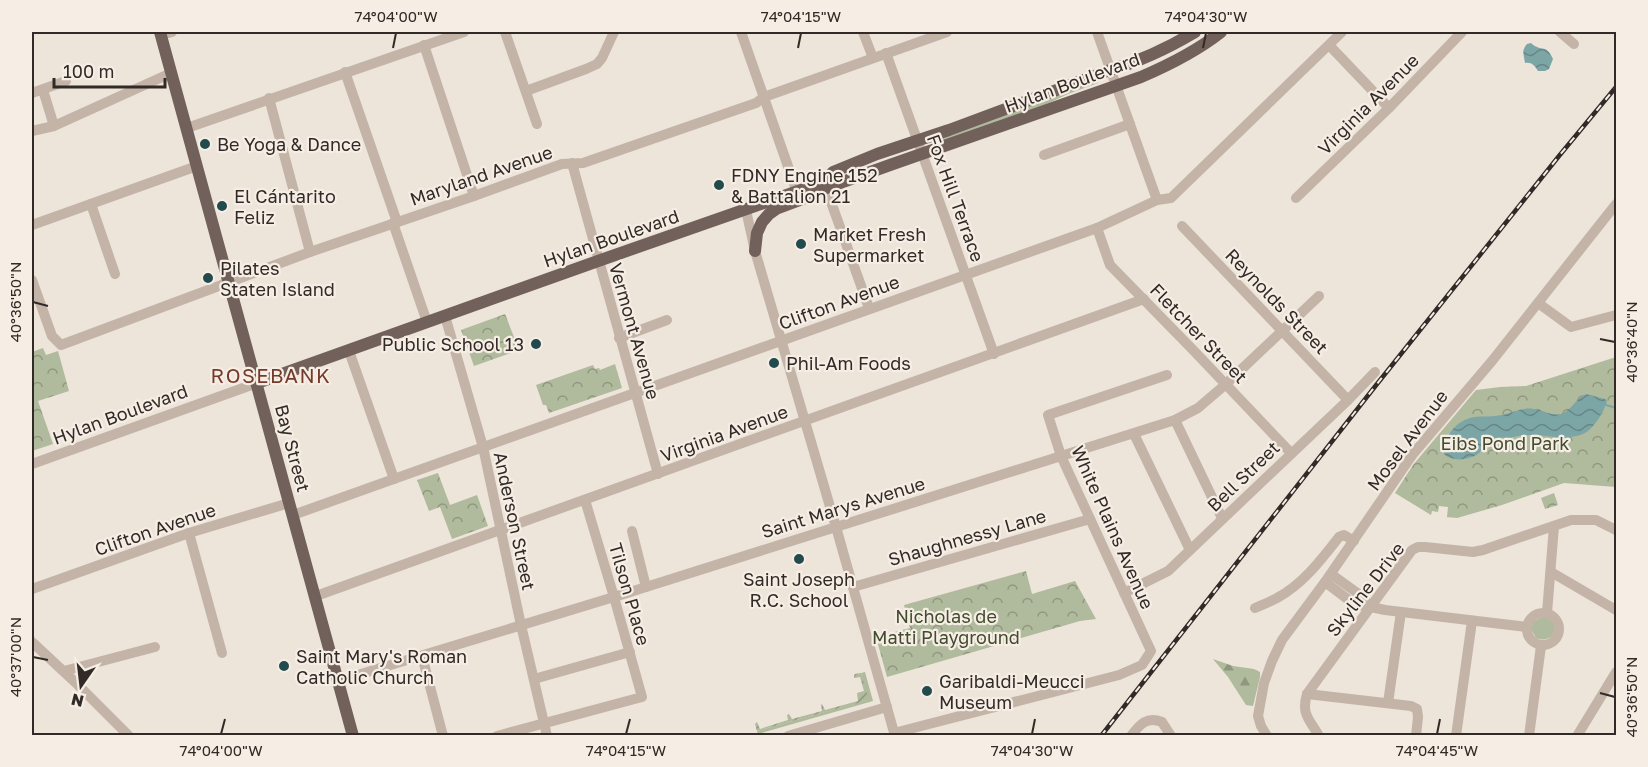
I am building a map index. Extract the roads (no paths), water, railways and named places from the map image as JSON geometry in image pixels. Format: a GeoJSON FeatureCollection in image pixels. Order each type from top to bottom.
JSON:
{"type":"FeatureCollection","features":[{"type":"Feature","properties":{"kind":"main road","name":"Bay Street"},"geometry":{"type":"LineString","coordinates":[[165,32],[171,73],[353,735]]}},
{"type":"Feature","properties":{"kind":"main road","name":"Hylan Boulevard"},"geometry":{"type":"LineString","coordinates":[[825,185],[833,172],[877,154],[1130,64],[1195,32]]}},
{"type":"Feature","properties":{"kind":"main road","name":"Hylan Boulevard"},"geometry":{"type":"LineString","coordinates":[[257,384],[796,192],[825,185],[1045,112],[1141,77],[1162,68],[1204,37],[1221,32]]}},
{"type":"Feature","properties":{"kind":"main road"},"geometry":{"type":"LineString","coordinates":[[755,251],[757,233],[762,222],[772,211],[808,197],[825,185]]}},
{"type":"Feature","properties":{"kind":"street"},"geometry":{"type":"LineString","coordinates":[[187,128],[464,32]]}},
{"type":"Feature","properties":{"kind":"street"},"geometry":{"type":"LineString","coordinates":[[505,32],[537,124]]}},
{"type":"Feature","properties":{"kind":"street"},"geometry":{"type":"LineString","coordinates":[[526,91],[597,64],[614,32]]}},
{"type":"Feature","properties":{"kind":"street"},"geometry":{"type":"LineString","coordinates":[[741,32],[796,192]]}},
{"type":"Feature","properties":{"kind":"street"},"geometry":{"type":"LineString","coordinates":[[863,32],[873,58]]}},
{"type":"Feature","properties":{"kind":"street","name":"Maryland Avenue"},"geometry":{"type":"LineString","coordinates":[[32,280],[52,336],[61,345],[310,252],[562,164],[583,163],[756,103],[764,97],[947,32]]}},
{"type":"Feature","properties":{"kind":"street"},"geometry":{"type":"LineString","coordinates":[[1097,32],[1157,200]]}},
{"type":"Feature","properties":{"kind":"street","name":"Clifton Avenue"},"geometry":{"type":"LineString","coordinates":[[293,515],[1097,228],[1157,200],[1171,198],[1342,32]]}},
{"type":"Feature","properties":{"kind":"street","name":"Virginia Avenue"},"geometry":{"type":"LineString","coordinates":[[1296,198],[1389,108],[1462,32]]}},
{"type":"Feature","properties":{"kind":"street"},"geometry":{"type":"LineString","coordinates":[[1563,32],[1574,44]]}},
{"type":"Feature","properties":{"kind":"street"},"geometry":{"type":"LineString","coordinates":[[423,45],[474,196]]}},
{"type":"Feature","properties":{"kind":"street"},"geometry":{"type":"LineString","coordinates":[[1329,45],[1389,108]]}},
{"type":"Feature","properties":{"kind":"street","name":"Fox Hill Terrace"},"geometry":{"type":"LineString","coordinates":[[886,53],[994,354]]}},
{"type":"Feature","properties":{"kind":"street"},"geometry":{"type":"LineString","coordinates":[[345,72],[427,322]]}},
{"type":"Feature","properties":{"kind":"street"},"geometry":{"type":"LineString","coordinates":[[32,130],[54,126],[171,73]]}},
{"type":"Feature","properties":{"kind":"street"},"geometry":{"type":"LineString","coordinates":[[32,93],[66,81]]}},
{"type":"Feature","properties":{"kind":"street"},"geometry":{"type":"LineString","coordinates":[[43,90],[54,126]]}},
{"type":"Feature","properties":{"kind":"street"},"geometry":{"type":"LineString","coordinates":[[269,98],[310,252]]}},
{"type":"Feature","properties":{"kind":"street"},"geometry":{"type":"LineString","coordinates":[[1044,155],[1130,124]]}},
{"type":"Feature","properties":{"kind":"street","name":"Vermont Avenue"},"geometry":{"type":"LineString","coordinates":[[572,163],[658,474]]}},
{"type":"Feature","properties":{"kind":"street"},"geometry":{"type":"LineString","coordinates":[[32,225],[197,166]]}},
{"type":"Feature","properties":{"kind":"street"},"geometry":{"type":"LineString","coordinates":[[825,185],[869,308]]}},
{"type":"Feature","properties":{"kind":"street"},"geometry":{"type":"LineString","coordinates":[[91,204],[115,274]]}},
{"type":"Feature","properties":{"kind":"street","name":"Mosel Avenue"},"geometry":{"type":"LineString","coordinates":[[1266,735],[1258,716],[1264,683],[1282,640],[1328,578],[1413,454],[1492,361],[1617,204]]}},
{"type":"Feature","properties":{"kind":"street"},"geometry":{"type":"LineString","coordinates":[[746,210],[755,251],[895,734]]}},
{"type":"Feature","properties":{"kind":"street","name":"Reynolds Street"},"geometry":{"type":"LineString","coordinates":[[1182,226],[1348,400]]}},
{"type":"Feature","properties":{"kind":"street","name":"Fletcher Street"},"geometry":{"type":"LineString","coordinates":[[1097,228],[1110,265],[1291,453]]}},
{"type":"Feature","properties":{"kind":"street","name":"Saint Marys Avenue"},"geometry":{"type":"LineString","coordinates":[[338,681],[614,597],[1175,420],[1198,408],[1226,384],[1319,296]]}},
{"type":"Feature","properties":{"kind":"street","name":"Virginia Avenue"},"geometry":{"type":"LineString","coordinates":[[316,596],[1144,300]]}},
{"type":"Feature","properties":{"kind":"street"},"geometry":{"type":"LineString","coordinates":[[1538,303],[1571,327],[1617,315]]}},
{"type":"Feature","properties":{"kind":"street","name":"Anderson Street"},"geometry":{"type":"LineString","coordinates":[[445,316],[483,447],[547,735]]}},
{"type":"Feature","properties":{"kind":"street"},"geometry":{"type":"LineString","coordinates":[[620,338],[667,320]]}},
{"type":"Feature","properties":{"kind":"street"},"geometry":{"type":"LineString","coordinates":[[349,351],[394,479]]}},
{"type":"Feature","properties":{"kind":"street","name":"Bell Street"},"geometry":{"type":"LineString","coordinates":[[1124,593],[1168,571],[1375,372]]}},
{"type":"Feature","properties":{"kind":"street","name":"White Plains Avenue"},"geometry":{"type":"LineString","coordinates":[[895,734],[1119,675],[1142,665],[1151,651],[1061,456],[1048,414],[1167,375]]}},
{"type":"Feature","properties":{"kind":"street","name":"Hylan Boulevard"},"geometry":{"type":"LineString","coordinates":[[32,464],[257,384]]}},
{"type":"Feature","properties":{"kind":"street"},"geometry":{"type":"LineString","coordinates":[[1175,420],[1222,518]]}},
{"type":"Feature","properties":{"kind":"street"},"geometry":{"type":"LineString","coordinates":[[1134,434],[1190,550]]}},
{"type":"Feature","properties":{"kind":"street","name":"Tilson Place"},"geometry":{"type":"LineString","coordinates":[[544,723],[642,697],[585,500]]}},
{"type":"Feature","properties":{"kind":"street","name":"Clifton Avenue"},"geometry":{"type":"LineString","coordinates":[[32,589],[189,533],[289,502]]}},
{"type":"Feature","properties":{"kind":"street","name":"Shaughnessy Lane"},"geometry":{"type":"LineString","coordinates":[[853,587],[1090,519]]}},
{"type":"Feature","properties":{"kind":"street","name":"Skyline Drive"},"geometry":{"type":"LineString","coordinates":[[1307,694],[1410,553],[1418,547],[1473,552],[1571,520],[1599,521],[1617,530]]}},
{"type":"Feature","properties":{"kind":"street"},"geometry":{"type":"LineString","coordinates":[[1547,613],[1554,526]]}},
{"type":"Feature","properties":{"kind":"street"},"geometry":{"type":"LineString","coordinates":[[632,531],[646,587]]}},
{"type":"Feature","properties":{"kind":"street"},"geometry":{"type":"LineString","coordinates":[[189,533],[222,653]]}},
{"type":"Feature","properties":{"kind":"street"},"geometry":{"type":"LineString","coordinates":[[1255,608],[1299,583],[1316,567],[1339,537],[1344,535],[1354,541]]}},
{"type":"Feature","properties":{"kind":"street"},"geometry":{"type":"LineString","coordinates":[[1551,572],[1617,610]]}},
{"type":"Feature","properties":{"kind":"street"},"geometry":{"type":"LineString","coordinates":[[1328,578],[1354,604],[1527,627]]}},
{"type":"Feature","properties":{"kind":"street"},"geometry":{"type":"LineString","coordinates":[[1388,703],[1401,612]]}},
{"type":"Feature","properties":{"kind":"street"},"geometry":{"type":"LineString","coordinates":[[1547,613],[1552,615],[1558,623],[1559,634],[1549,645],[1541,646],[1530,640],[1527,627],[1532,617],[1547,613]]}},
{"type":"Feature","properties":{"kind":"street"},"geometry":{"type":"LineString","coordinates":[[1456,735],[1472,621]]}},
{"type":"Feature","properties":{"kind":"street"},"geometry":{"type":"LineString","coordinates":[[32,642],[129,735]]}},
{"type":"Feature","properties":{"kind":"street"},"geometry":{"type":"LineString","coordinates":[[1529,735],[1541,646]]}},
{"type":"Feature","properties":{"kind":"street"},"geometry":{"type":"LineString","coordinates":[[64,671],[155,647]]}},
{"type":"Feature","properties":{"kind":"street"},"geometry":{"type":"LineString","coordinates":[[534,679],[630,652]]}},
{"type":"Feature","properties":{"kind":"street"},"geometry":{"type":"LineString","coordinates":[[422,656],[443,735]]}},
{"type":"Feature","properties":{"kind":"street"},"geometry":{"type":"LineString","coordinates":[[1577,735],[1617,672]]}},
{"type":"Feature","properties":{"kind":"street"},"geometry":{"type":"LineString","coordinates":[[1319,735],[1303,707],[1307,694],[1411,706],[1417,710],[1416,735]]}},
{"type":"Feature","properties":{"kind":"street"},"geometry":{"type":"LineString","coordinates":[[788,735],[887,708]]}},
{"type":"Feature","properties":{"kind":"street"},"geometry":{"type":"LineString","coordinates":[[1131,735],[1140,725],[1150,719],[1162,722],[1171,735]]}},
{"type":"Feature","properties":{"kind":"street"},"geometry":{"type":"LineString","coordinates":[[497,735],[544,723]]}},
{"type":"Feature","properties":{"kind":"water"},"geometry":{"type":"Polygon","coordinates":[[[1531,43],[1548,51],[1553,59],[1549,69],[1538,71],[1533,64],[1525,63],[1524,49],[1527,44],[1531,43]]]}},
{"type":"Feature","properties":{"kind":"water"},"geometry":{"type":"Polygon","coordinates":[[[1586,394],[1607,401],[1598,420],[1591,429],[1583,434],[1570,437],[1527,435],[1499,438],[1491,440],[1478,454],[1470,458],[1456,459],[1444,454],[1446,441],[1452,430],[1468,419],[1499,416],[1522,409],[1561,414],[1586,394]]]}},
{"type":"Feature","properties":{"kind":"waterway"},"geometry":{"type":"LineString","coordinates":[[1606,405],[1616,408]]}},
{"type":"Feature","properties":{"kind":"railway"},"geometry":{"type":"LineString","coordinates":[[1101,736],[1377,384],[1616,87]]}},
{"type":"Feature","properties":{"kind":"place","name":"Be Yoga & Dance"},"geometry":{"type":"Point","coordinates":[205,144]}},
{"type":"Feature","properties":{"kind":"place","name":"FDNY Engine 152 & Battalion 21"},"geometry":{"type":"Point","coordinates":[719,185]}},
{"type":"Feature","properties":{"kind":"place","name":"El Cántarito Feliz"},"geometry":{"type":"Point","coordinates":[222,206]}},
{"type":"Feature","properties":{"kind":"place","name":"Market Fresh Supermarket"},"geometry":{"type":"Point","coordinates":[801,244]}},
{"type":"Feature","properties":{"kind":"place","name":"Pilates Staten Island"},"geometry":{"type":"Point","coordinates":[208,278]}},
{"type":"Feature","properties":{"kind":"place","name":"Public School 13"},"geometry":{"type":"Point","coordinates":[536,344]}},
{"type":"Feature","properties":{"kind":"place","name":"Phil-Am Foods"},"geometry":{"type":"Point","coordinates":[774,363]}},
{"type":"Feature","properties":{"kind":"place","name":"Saint Joseph R.C. School"},"geometry":{"type":"Point","coordinates":[799,559]}},
{"type":"Feature","properties":{"kind":"place","name":"Saint Mary's Roman Catholic Church"},"geometry":{"type":"Point","coordinates":[284,666]}},
{"type":"Feature","properties":{"kind":"place","name":"Garibaldi-Meucci Museum"},"geometry":{"type":"Point","coordinates":[927,691]}},
{"type":"Feature","properties":{"kind":"district","name":"ROSEBANK"},"geometry":{"type":"Point","coordinates":[271,375]}},
{"type":"Feature","properties":{"kind":"park label","name":"Eibs Pond Park"},"geometry":{"type":"Point","coordinates":[1505,443]}},
{"type":"Feature","properties":{"kind":"park label","name":"Nicholas de Matti Playground"},"geometry":{"type":"Point","coordinates":[946,626]}}]}
